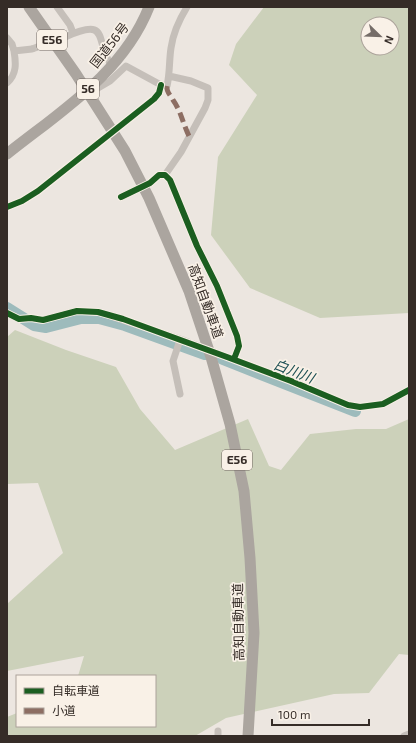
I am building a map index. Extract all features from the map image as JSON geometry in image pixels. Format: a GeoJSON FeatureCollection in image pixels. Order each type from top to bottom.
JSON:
{"type":"FeatureCollection","features":[{"type":"Feature","properties":{"kind":"highway","name":"高知自動車道"},"geometry":{"type":"LineString","coordinates":[[29,7],[76,74],[124,151],[148,198],[189,291],[211,357],[230,424],[244,491],[250,558],[254,633],[248,736]]}},
{"type":"Feature","properties":{"kind":"highway","name":"国道56号"},"geometry":{"type":"LineString","coordinates":[[7,154],[94,85],[113,67],[131,43],[144,22],[149,7]]}},
{"type":"Feature","properties":{"kind":"street"},"geometry":{"type":"LineString","coordinates":[[57,7],[70,25],[73,33]]}},
{"type":"Feature","properties":{"kind":"street"},"geometry":{"type":"LineString","coordinates":[[75,100],[110,81],[126,66],[161,85],[167,86],[171,48],[175,31],[187,7]]}},
{"type":"Feature","properties":{"kind":"street"},"geometry":{"type":"LineString","coordinates":[[65,37],[85,29],[97,31],[101,38],[108,61],[113,67]]}},
{"type":"Feature","properties":{"kind":"street"},"geometry":{"type":"LineString","coordinates":[[7,38],[12,44],[16,66],[14,73],[7,82]]}},
{"type":"Feature","properties":{"kind":"street"},"geometry":{"type":"LineString","coordinates":[[14,51],[32,49]]}},
{"type":"Feature","properties":{"kind":"street"},"geometry":{"type":"LineString","coordinates":[[165,175],[181,152],[208,100],[208,88],[191,80],[169,76]]}},
{"type":"Feature","properties":{"kind":"street"},"geometry":{"type":"LineString","coordinates":[[7,207],[22,201],[38,191],[154,99],[159,92],[161,85]]}},
{"type":"Feature","properties":{"kind":"street"},"geometry":{"type":"LineString","coordinates":[[121,197],[150,183],[159,175],[165,175],[170,180],[197,246],[217,286],[238,336],[238,346],[231,358],[348,405],[360,407],[378,405],[394,399],[409,390]]}},
{"type":"Feature","properties":{"kind":"street"},"geometry":{"type":"LineString","coordinates":[[7,313],[19,319],[31,318],[43,320],[53,319],[77,312],[98,312],[182,340],[177,348],[174,361],[180,394]]}},
{"type":"Feature","properties":{"kind":"street"},"geometry":{"type":"LineString","coordinates":[[404,736],[409,734]]}},
{"type":"Feature","properties":{"kind":"green space"},"geometry":{"type":"Polygon","coordinates":[[[264,7],[409,7],[409,313],[320,318],[250,288],[211,235],[218,157],[257,95],[229,65],[236,44],[264,7]]]}},
{"type":"Feature","properties":{"kind":"green space"},"geometry":{"type":"Polygon","coordinates":[[[15,330],[66,350],[116,367],[140,409],[175,450],[248,419],[269,466],[281,470],[310,434],[356,429],[386,429],[409,419],[409,655],[399,654],[369,693],[334,694],[226,718],[195,736],[7,736],[7,717],[16,713],[16,727],[156,727],[156,675],[78,675],[84,656],[7,671],[7,604],[63,553],[38,483],[7,484],[7,337],[15,330]]]}},
{"type":"Feature","properties":{"kind":"waterway","name":"白川川"},"geometry":{"type":"LineString","coordinates":[[7,308],[34,325],[46,327],[81,318],[99,318],[125,325],[205,354]]}},
{"type":"Feature","properties":{"kind":"waterway","name":"白川川"},"geometry":{"type":"LineString","coordinates":[[223,359],[355,411]]}},
{"type":"Feature","properties":{"kind":"tunnel"},"geometry":{"type":"LineString","coordinates":[[32,49],[65,37]]}},
{"type":"Feature","properties":{"kind":"tunnel"},"geometry":{"type":"LineString","coordinates":[[183,340],[227,357]]}},
{"type":"Feature","properties":{"kind":"marked path"},"geometry":{"type":"LineString","coordinates":[[167,86],[189,136]]}},
{"type":"Feature","properties":{"kind":"cycle path"},"geometry":{"type":"LineString","coordinates":[[7,207],[22,201],[38,191],[154,99],[159,93],[161,85]]}},
{"type":"Feature","properties":{"kind":"cycle path"},"geometry":{"type":"LineString","coordinates":[[121,197],[150,183],[159,175],[165,175],[170,180],[197,246],[217,286],[237,336],[239,346],[234,359]]}},
{"type":"Feature","properties":{"kind":"cycle path"},"geometry":{"type":"LineString","coordinates":[[7,313],[19,319],[31,318],[43,320],[77,311],[98,312],[123,319],[227,357],[291,381],[348,405],[360,407],[383,404],[409,390]]}}]}
